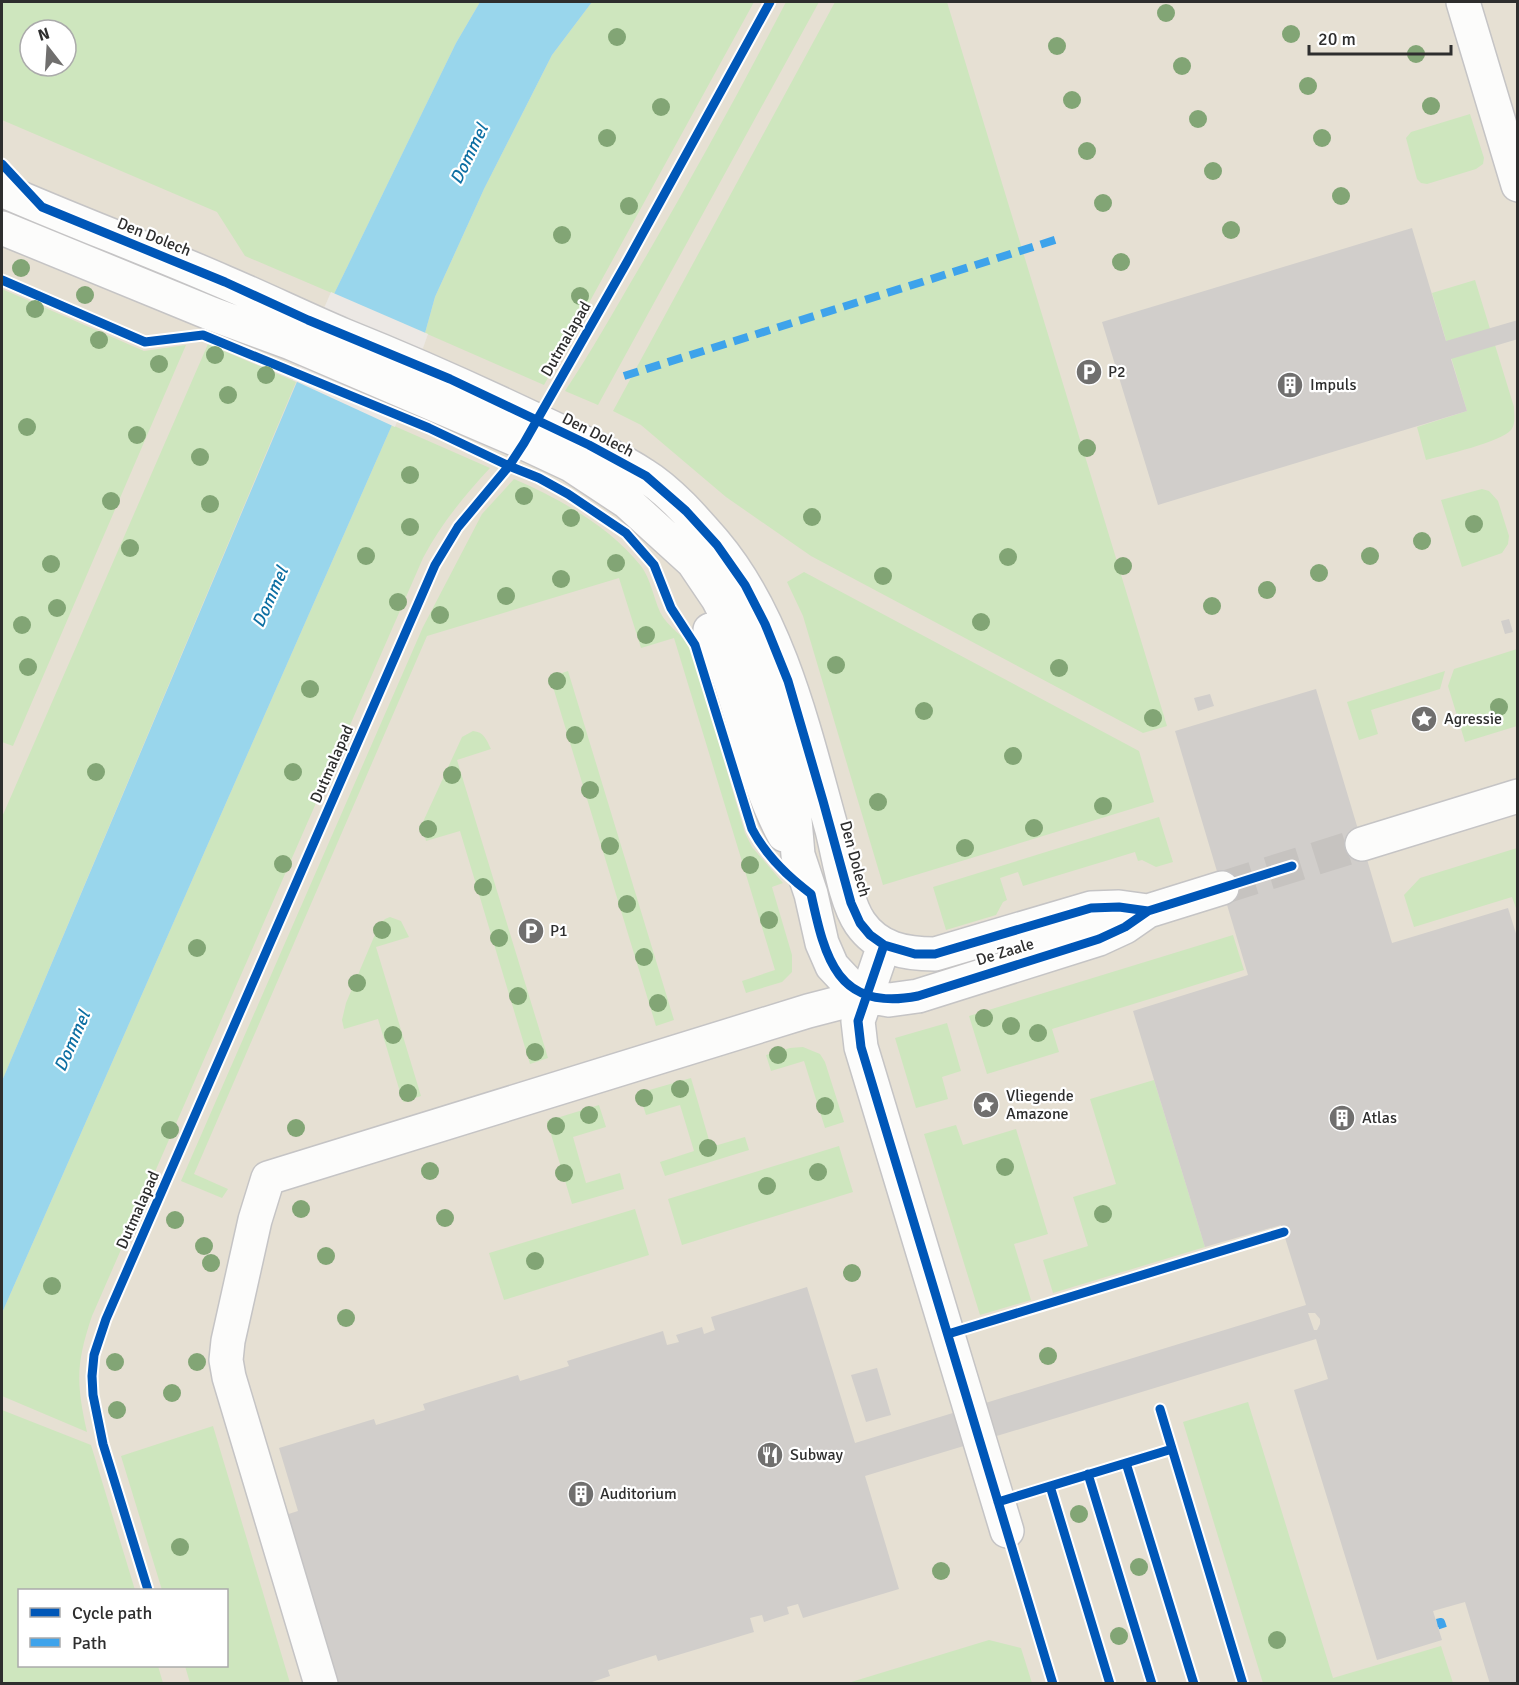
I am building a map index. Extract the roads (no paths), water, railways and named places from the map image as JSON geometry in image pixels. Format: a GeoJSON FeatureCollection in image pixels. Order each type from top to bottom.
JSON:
{"type":"FeatureCollection","features":[{"type":"Feature","properties":{"kind":"street"},"geometry":{"type":"LineString","coordinates":[[1463,2],[1518,185]]}},
{"type":"Feature","properties":{"kind":"street","name":"Den Dolech"},"geometry":{"type":"LineString","coordinates":[[2,190],[225,282],[300,332],[442,392],[589,445],[646,476],[686,511],[717,545],[745,585],[765,624],[788,681],[855,914],[870,935],[884,945]]}},
{"type":"Feature","properties":{"kind":"street","name":"Den Dolech"},"geometry":{"type":"LineString","coordinates":[[2,228],[212,314],[300,332]]}},
{"type":"Feature","properties":{"kind":"street","name":"Den Dolech"},"geometry":{"type":"LineString","coordinates":[[442,392],[571,465],[627,502],[668,539],[691,595],[718,647],[773,814],[798,855],[811,894],[822,943],[832,966],[846,982],[866,996]]}},
{"type":"Feature","properties":{"kind":"street"},"geometry":{"type":"LineString","coordinates":[[1362,844],[1518,796]]}},
{"type":"Feature","properties":{"kind":"street","name":"De Zaale"},"geometry":{"type":"LineString","coordinates":[[866,996],[889,1000],[918,996],[1099,939],[1125,927],[1148,911],[1222,888]]}},
{"type":"Feature","properties":{"kind":"street","name":"De Zaale"},"geometry":{"type":"LineString","coordinates":[[884,945],[915,954],[935,954],[1090,908],[1119,907],[1148,911]]}},
{"type":"Feature","properties":{"kind":"street"},"geometry":{"type":"LineString","coordinates":[[884,945],[858,1021],[861,1047],[1007,1531]]}},
{"type":"Feature","properties":{"kind":"street"},"geometry":{"type":"LineString","coordinates":[[321,1683],[234,1396],[226,1359],[255,1220],[268,1178],[788,1017],[866,996]]}},
{"type":"Feature","properties":{"kind":"water","name":"Dommel"},"geometry":{"type":"Polygon","coordinates":[[[480,2],[592,2],[552,55],[484,189],[435,297],[425,333],[392,425],[2,1313],[2,1081],[334,294],[456,43],[480,2]]]}},
{"type":"Feature","properties":{"kind":"tunnel"},"geometry":{"type":"LineString","coordinates":[[1222,888],[1362,844]]}},
{"type":"Feature","properties":{"kind":"place","name":"P2"},"geometry":{"type":"Point","coordinates":[1089,372]}},
{"type":"Feature","properties":{"kind":"place","name":"Impuls"},"geometry":{"type":"Point","coordinates":[1290,385]}},
{"type":"Feature","properties":{"kind":"place","name":"Agressie"},"geometry":{"type":"Point","coordinates":[1424,719]}},
{"type":"Feature","properties":{"kind":"place","name":"P1"},"geometry":{"type":"Point","coordinates":[531,931]}},
{"type":"Feature","properties":{"kind":"place","name":"Vliegende Amazone"},"geometry":{"type":"Point","coordinates":[986,1105]}},
{"type":"Feature","properties":{"kind":"place","name":"Atlas"},"geometry":{"type":"Point","coordinates":[1342,1118]}},
{"type":"Feature","properties":{"kind":"place","name":"Subway"},"geometry":{"type":"Point","coordinates":[770,1455]}},
{"type":"Feature","properties":{"kind":"place","name":"Auditorium"},"geometry":{"type":"Point","coordinates":[581,1494]}}]}
